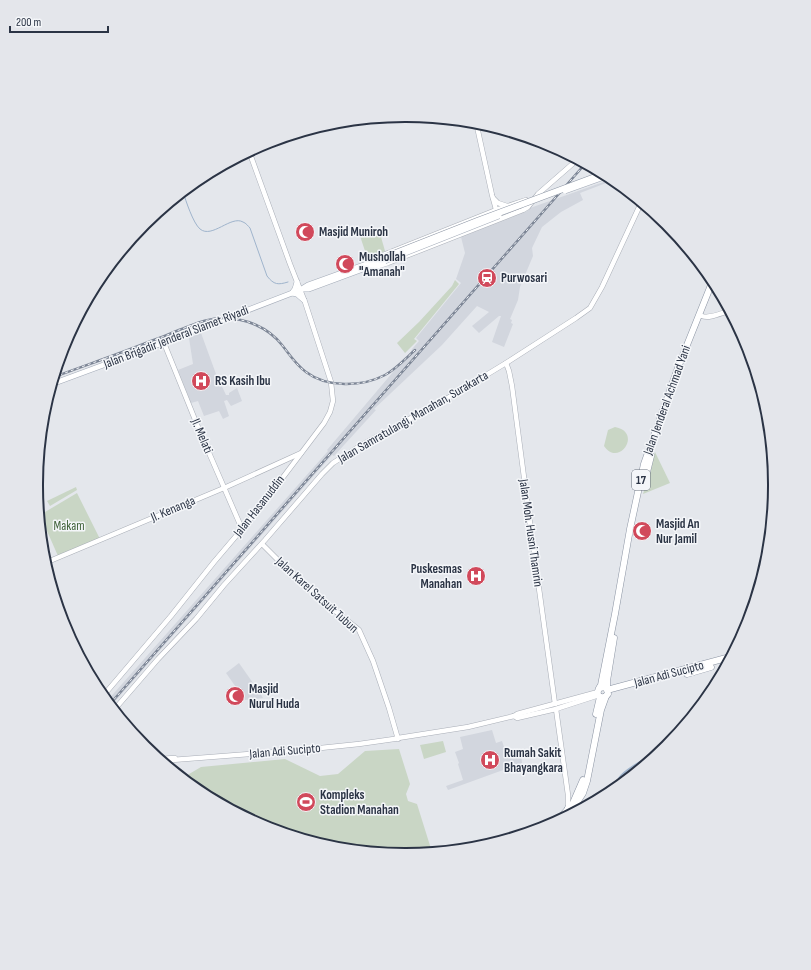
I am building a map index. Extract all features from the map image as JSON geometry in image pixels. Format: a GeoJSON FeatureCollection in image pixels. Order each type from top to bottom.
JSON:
{"type":"FeatureCollection","features":[{"type":"Feature","properties":{"kind":"highway"},"geometry":{"type":"LineString","coordinates":[[384,259],[477,221],[596,177]]}},
{"type":"Feature","properties":{"kind":"highway","name":"Jalan Jenderal Achmad Yani"},"geometry":{"type":"LineString","coordinates":[[704,316],[710,289]]}},
{"type":"Feature","properties":{"kind":"highway","name":"Jalan Jenderal Achmad Yani"},"geometry":{"type":"LineString","coordinates":[[573,806],[583,793],[587,781],[601,710],[615,614],[630,529],[644,464],[693,333],[704,316],[711,291]]}},
{"type":"Feature","properties":{"kind":"highway","name":"Jalan Adi Sucipto"},"geometry":{"type":"LineString","coordinates":[[716,664],[722,661]]}},
{"type":"Feature","properties":{"kind":"highway","name":"Jalan Adi Sucipto"},"geometry":{"type":"LineString","coordinates":[[603,693],[721,663]]}},
{"type":"Feature","properties":{"kind":"highway","name":"Jalan Jenderal Achmad Yani"},"geometry":{"type":"LineString","coordinates":[[572,807],[583,783],[603,693]]}},
{"type":"Feature","properties":{"kind":"main road"},"geometry":{"type":"LineString","coordinates":[[478,129],[492,196],[499,220]]}},
{"type":"Feature","properties":{"kind":"main road"},"geometry":{"type":"LineString","coordinates":[[251,157],[297,282],[305,289]]}},
{"type":"Feature","properties":{"kind":"main road"},"geometry":{"type":"LineString","coordinates":[[355,272],[368,270],[388,263],[523,210],[573,164]]}},
{"type":"Feature","properties":{"kind":"main road"},"geometry":{"type":"LineString","coordinates":[[305,289],[355,272],[384,259],[599,179]]}},
{"type":"Feature","properties":{"kind":"main road"},"geometry":{"type":"LineString","coordinates":[[492,196],[498,203],[507,206]]}},
{"type":"Feature","properties":{"kind":"main road"},"geometry":{"type":"LineString","coordinates":[[366,264],[373,259],[496,210],[536,197]]}},
{"type":"Feature","properties":{"kind":"main road"},"geometry":{"type":"LineString","coordinates":[[527,199],[531,202],[530,205]]}},
{"type":"Feature","properties":{"kind":"main road","name":"Jalan Samratulangi, Manahan, Surakarta"},"geometry":{"type":"LineString","coordinates":[[118,706],[333,463],[360,446],[425,412],[506,363],[587,311],[600,292],[640,208]]}},
{"type":"Feature","properties":{"kind":"main road"},"geometry":{"type":"LineString","coordinates":[[304,300],[305,289],[308,285],[384,259]]}},
{"type":"Feature","properties":{"kind":"main road"},"geometry":{"type":"LineString","coordinates":[[297,282],[292,293],[297,294],[304,300]]}},
{"type":"Feature","properties":{"kind":"main road","name":"Jalan Brigadir Jenderal Slamet Riyadi"},"geometry":{"type":"LineString","coordinates":[[58,382],[305,289]]}},
{"type":"Feature","properties":{"kind":"main road","name":"Jalan Hasanuddin"},"geometry":{"type":"LineString","coordinates":[[107,691],[259,509],[324,423],[330,412],[333,398],[331,382],[304,300],[305,289]]}},
{"type":"Feature","properties":{"kind":"main road"},"geometry":{"type":"LineString","coordinates":[[704,316],[724,312]]}},
{"type":"Feature","properties":{"kind":"main road","name":"Jl. Melati"},"geometry":{"type":"LineString","coordinates":[[164,343],[200,432],[242,529]]}},
{"type":"Feature","properties":{"kind":"main road","name":"Jalan Moh. Husni Thamrin"},"geometry":{"type":"LineString","coordinates":[[506,363],[512,386],[531,534],[571,808]]}},
{"type":"Feature","properties":{"kind":"main road","name":"Jl. Kenanga"},"geometry":{"type":"LineString","coordinates":[[51,561],[224,488],[301,453]]}},
{"type":"Feature","properties":{"kind":"main road","name":"Jalan Karel Satsuit Tubun"},"geometry":{"type":"LineString","coordinates":[[262,544],[271,554],[329,606],[359,630],[373,661],[398,739]]}},
{"type":"Feature","properties":{"kind":"main road","name":"Jalan Adi Sucipto"},"geometry":{"type":"LineString","coordinates":[[169,760],[294,749],[394,737],[398,739],[468,727],[603,693]]}},
{"type":"Feature","properties":{"kind":"main road"},"geometry":{"type":"LineString","coordinates":[[567,790],[578,793]]}},
{"type":"Feature","properties":{"kind":"shaded area"},"geometry":{"type":"Polygon","coordinates":[[[604,182],[606,183],[580,193],[583,200],[561,212],[542,227],[532,248],[533,256],[520,287],[518,300],[510,319],[512,320],[511,323],[513,324],[504,347],[492,342],[501,316],[499,316],[479,333],[472,326],[489,312],[477,306],[442,345],[374,409],[376,410],[334,456],[332,455],[115,702],[111,696],[328,451],[327,450],[393,372],[391,370],[411,352],[419,341],[416,338],[461,283],[456,279],[465,253],[461,237],[527,211],[530,208],[604,182]]]}},
{"type":"Feature","properties":{"kind":"shaded area","name":"RS Kasih Ibu"},"geometry":{"type":"Polygon","coordinates":[[[201,333],[216,374],[226,395],[229,395],[229,393],[237,388],[242,401],[231,406],[227,400],[224,401],[229,416],[223,419],[219,411],[204,416],[198,401],[191,403],[178,370],[193,364],[189,338],[201,333]]]}},
{"type":"Feature","properties":{"kind":"shaded area"},"geometry":{"type":"Polygon","coordinates":[[[239,663],[263,698],[245,700],[226,673],[239,663]]]}},
{"type":"Feature","properties":{"kind":"shaded area","name":"Rumah Sakit Bhayangkara"},"geometry":{"type":"Polygon","coordinates":[[[492,730],[496,743],[502,741],[507,756],[521,753],[522,763],[448,790],[446,786],[463,780],[455,752],[463,749],[460,737],[492,730]]]}},
{"type":"Feature","properties":{"kind":"green space"},"geometry":{"type":"Polygon","coordinates":[[[379,230],[385,251],[367,257],[360,236],[379,230]]]}},
{"type":"Feature","properties":{"kind":"green space"},"geometry":{"type":"Polygon","coordinates":[[[455,280],[459,284],[414,339],[417,341],[405,353],[397,343],[419,322],[452,286],[455,280]]]}},
{"type":"Feature","properties":{"kind":"green space"},"geometry":{"type":"Polygon","coordinates":[[[615,427],[623,430],[627,435],[628,441],[626,447],[616,453],[610,452],[604,446],[608,430],[615,427]]]}},
{"type":"Feature","properties":{"kind":"green space"},"geometry":{"type":"Polygon","coordinates":[[[655,452],[670,483],[643,494],[655,452]]]}},
{"type":"Feature","properties":{"kind":"green space","name":"Makam"},"geometry":{"type":"Polygon","coordinates":[[[76,487],[77,490],[50,506],[47,501],[76,487]]]}},
{"type":"Feature","properties":{"kind":"green space","name":"Makam"},"geometry":{"type":"Polygon","coordinates":[[[77,493],[100,539],[58,556],[46,528],[44,512],[77,493]]]}},
{"type":"Feature","properties":{"kind":"green space"},"geometry":{"type":"Polygon","coordinates":[[[443,741],[446,752],[424,759],[420,745],[443,741]]]}},
{"type":"Feature","properties":{"kind":"green space","name":"Kompleks Stadion Manahan"},"geometry":{"type":"Polygon","coordinates":[[[399,749],[410,784],[406,794],[408,801],[417,804],[430,847],[382,847],[335,841],[312,835],[267,820],[245,810],[224,799],[188,775],[201,767],[285,759],[320,776],[338,774],[365,751],[399,749]]]}},
{"type":"Feature","properties":{"kind":"waterway"},"geometry":{"type":"LineString","coordinates":[[185,197],[192,217],[200,229],[210,231],[233,222],[244,222],[250,228],[267,276],[276,284],[288,282]]}},
{"type":"Feature","properties":{"kind":"railway"},"geometry":{"type":"LineString","coordinates":[[114,700],[581,168]]}},
{"type":"Feature","properties":{"kind":"railway"},"geometry":{"type":"LineString","coordinates":[[60,375],[206,320],[217,318],[231,318],[256,325],[270,333],[282,345],[296,363],[306,372],[324,381],[334,383],[355,384],[376,379],[393,370],[415,350]]}},
{"type":"Feature","properties":{"kind":"place","name":"Masjid Muniroh"},"geometry":{"type":"Point","coordinates":[305,232]}},
{"type":"Feature","properties":{"kind":"place","name":"Mushollah \"Amanah\""},"geometry":{"type":"Point","coordinates":[345,264]}},
{"type":"Feature","properties":{"kind":"place","name":"Purwosari"},"geometry":{"type":"Point","coordinates":[487,278]}},
{"type":"Feature","properties":{"kind":"place","name":"RS Kasih Ibu"},"geometry":{"type":"Point","coordinates":[201,381]}},
{"type":"Feature","properties":{"kind":"place","name":"Masjid An Nur Jamil"},"geometry":{"type":"Point","coordinates":[642,531]}},
{"type":"Feature","properties":{"kind":"place","name":"Puskesmas Manahan"},"geometry":{"type":"Point","coordinates":[476,576]}},
{"type":"Feature","properties":{"kind":"place","name":"Masjid Nurul Huda"},"geometry":{"type":"Point","coordinates":[235,696]}},
{"type":"Feature","properties":{"kind":"place","name":"Rumah Sakit Bhayangkara"},"geometry":{"type":"Point","coordinates":[490,760]}},
{"type":"Feature","properties":{"kind":"place","name":"Kompleks Stadion Manahan"},"geometry":{"type":"Point","coordinates":[306,802]}}]}
